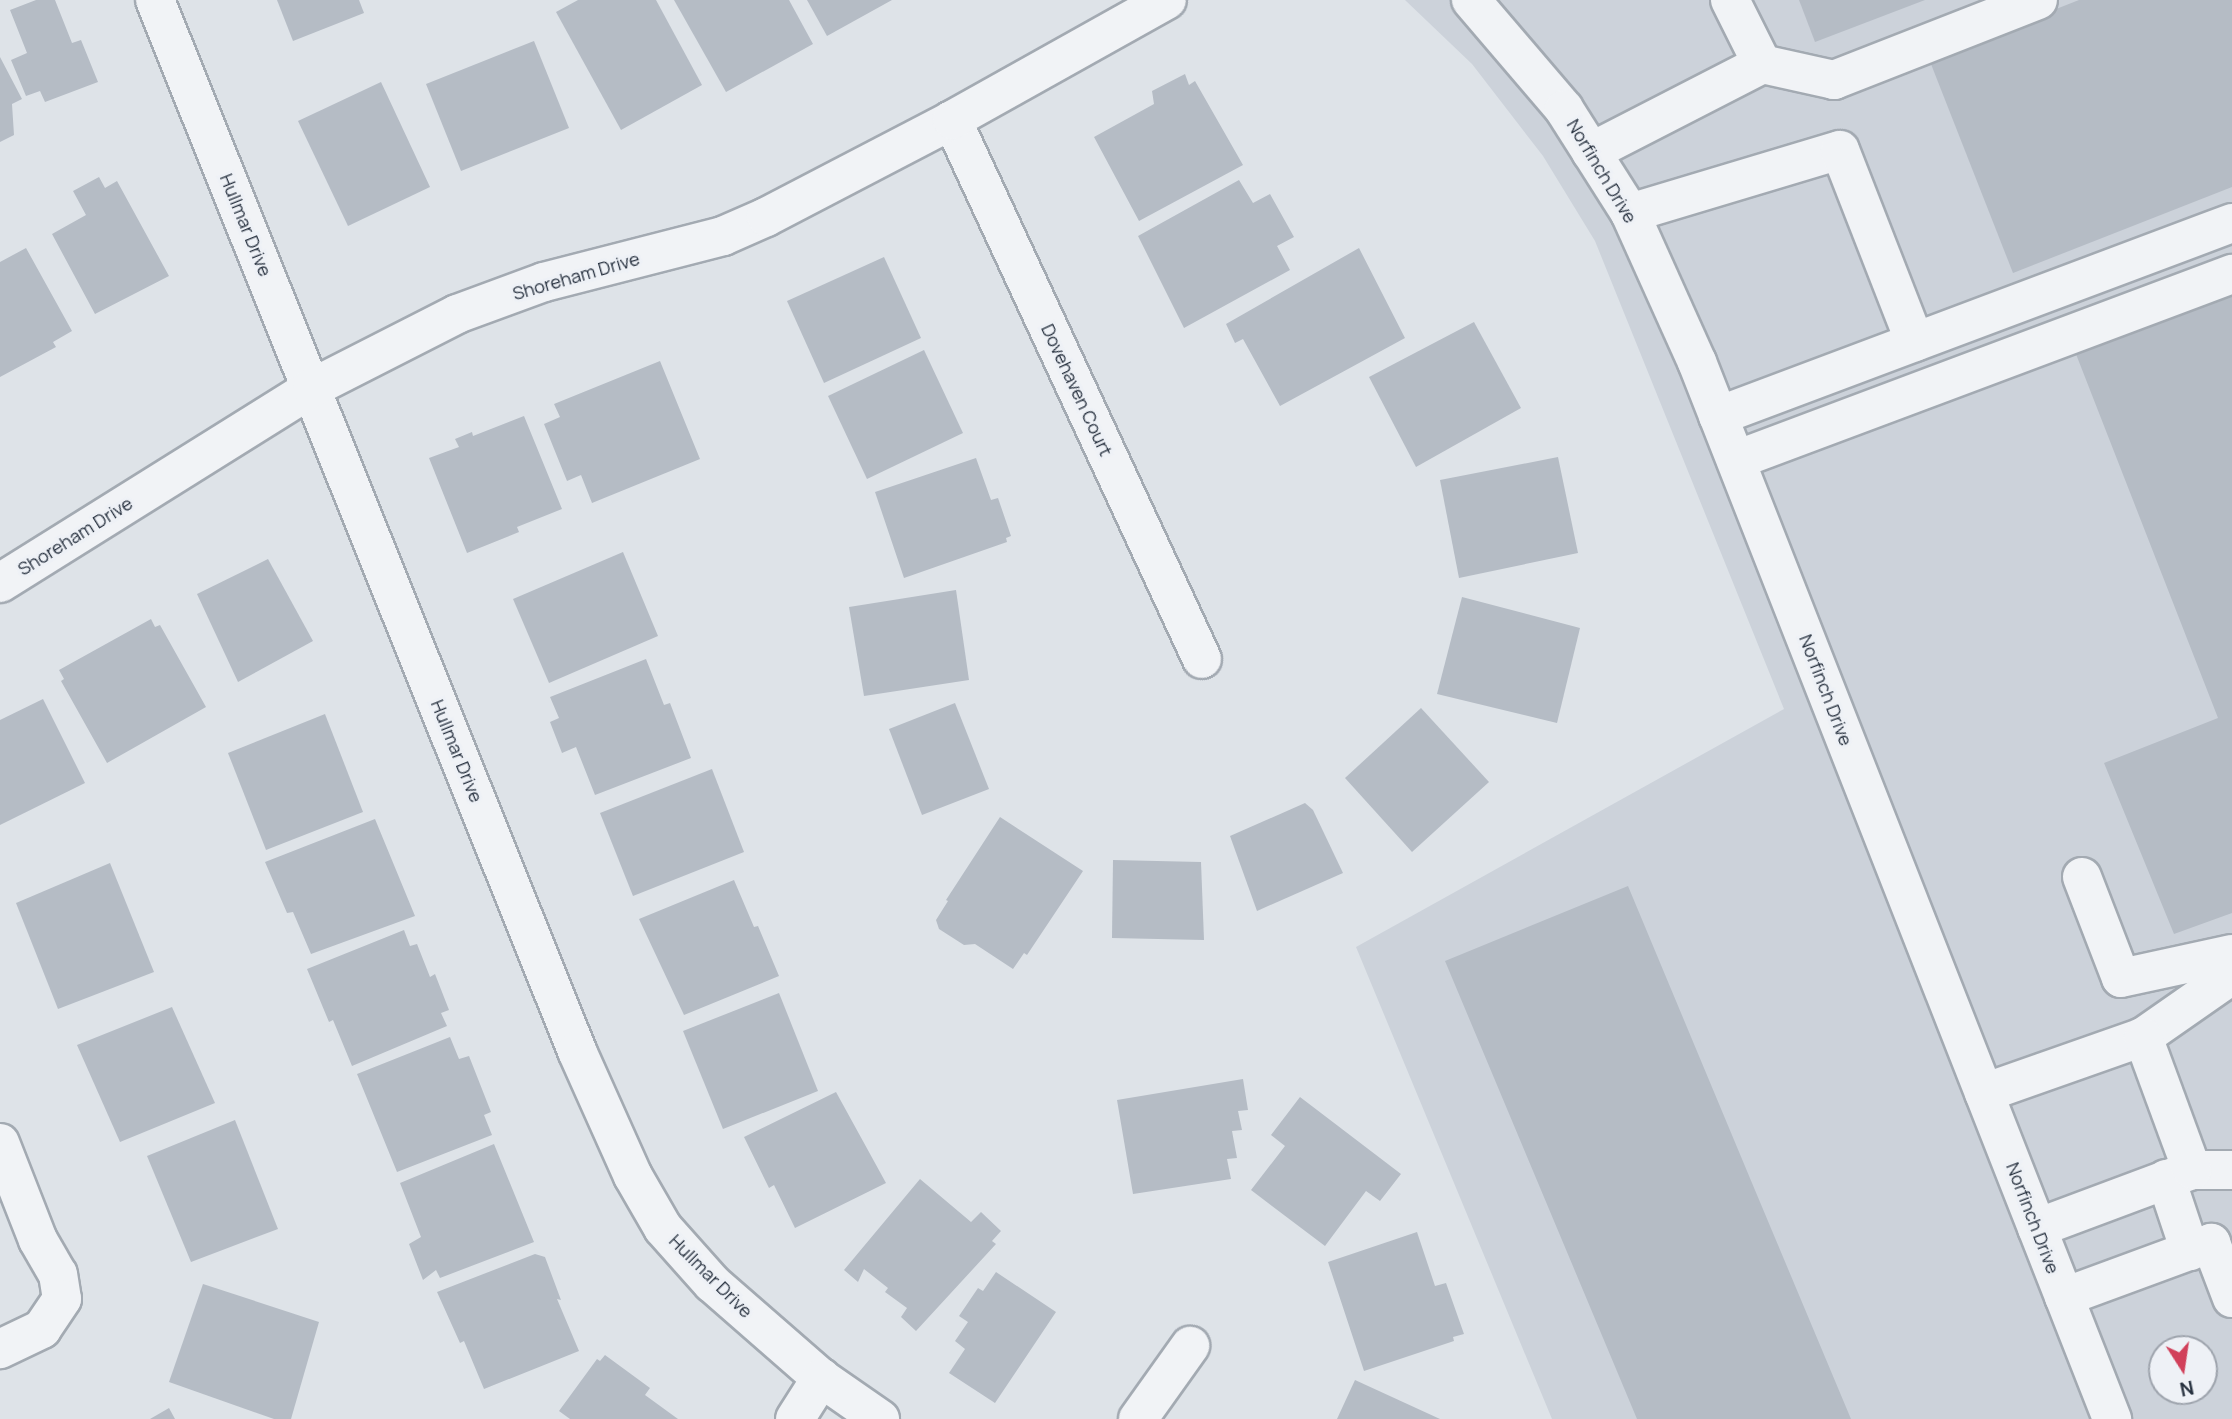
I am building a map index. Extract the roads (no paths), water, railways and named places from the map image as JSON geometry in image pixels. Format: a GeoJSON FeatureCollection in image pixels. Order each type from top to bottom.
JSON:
{"type":"FeatureCollection","features":[{"type":"Feature","properties":{"kind":"street","name":"Hullmar Drive"},"geometry":{"type":"LineString","coordinates":[[155,0],[577,1051],[634,1176],[663,1228],[712,1283],[821,1378],[880,1419]]}},
{"type":"Feature","properties":{"kind":"street","name":"Shoreham Drive"},"geometry":{"type":"LineString","coordinates":[[0,583],[312,388],[457,314],[544,282],[723,236],[766,217],[952,120],[1167,0]]}},
{"type":"Feature","properties":{"kind":"street","name":"Norfinch Drive"},"geometry":{"type":"LineString","coordinates":[[1471,0],[1564,109],[1630,213],[1697,362],[2112,1419]]}},
{"type":"Feature","properties":{"kind":"street"},"geometry":{"type":"LineString","coordinates":[[1730,0],[1762,64]]}},
{"type":"Feature","properties":{"kind":"street"},"geometry":{"type":"LineString","coordinates":[[1591,152],[1762,64],[1834,80],[2038,0]]}},
{"type":"Feature","properties":{"kind":"street","name":"Dovehaven Court"},"geometry":{"type":"LineString","coordinates":[[952,120],[1202,659]]}},
{"type":"Feature","properties":{"kind":"street"},"geometry":{"type":"LineString","coordinates":[[1630,213],[1840,150],[1915,342]]}},
{"type":"Feature","properties":{"kind":"street"},"geometry":{"type":"LineString","coordinates":[[1718,416],[2232,223]]}},
{"type":"Feature","properties":{"kind":"street"},"geometry":{"type":"LineString","coordinates":[[1736,460],[2232,274]]}},
{"type":"Feature","properties":{"kind":"street"},"geometry":{"type":"LineString","coordinates":[[2081,877],[2121,978],[2232,954]]}},
{"type":"Feature","properties":{"kind":"street"},"geometry":{"type":"LineString","coordinates":[[1984,1093],[2143,1037],[2232,975]]}},
{"type":"Feature","properties":{"kind":"street"},"geometry":{"type":"LineString","coordinates":[[2143,1037],[2179,1175],[2211,1239],[2232,1298]]}},
{"type":"Feature","properties":{"kind":"street"},"geometry":{"type":"LineString","coordinates":[[0,1143],[38,1240],[58,1274],[62,1299],[42,1329],[0,1349]]}},
{"type":"Feature","properties":{"kind":"street"},"geometry":{"type":"LineString","coordinates":[[2037,1228],[2179,1175],[2232,1170]]}},
{"type":"Feature","properties":{"kind":"street"},"geometry":{"type":"LineString","coordinates":[[2064,1297],[2211,1239]]}},
{"type":"Feature","properties":{"kind":"street"},"geometry":{"type":"LineString","coordinates":[[1138,1419],[1190,1346]]}},
{"type":"Feature","properties":{"kind":"street"},"geometry":{"type":"LineString","coordinates":[[794,1419],[821,1378]]}}]}
